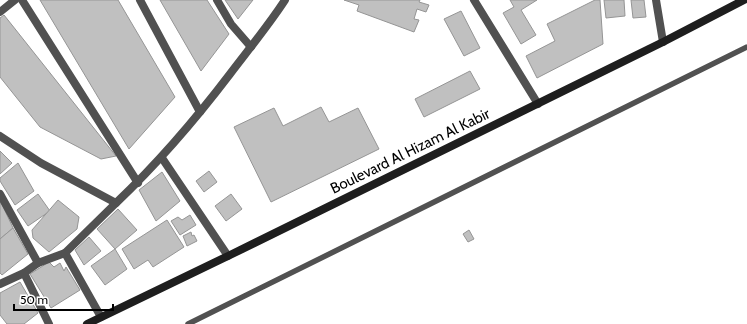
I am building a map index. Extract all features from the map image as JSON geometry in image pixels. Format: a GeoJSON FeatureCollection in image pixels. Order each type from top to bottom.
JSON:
{"type":"FeatureCollection","features":[{"type":"Feature","properties":{"kind":"main road","name":"Boulevard Al Hizam Al Kabir"},"geometry":{"type":"LineString","coordinates":[[87,324],[538,104],[744,0]]}},
{"type":"Feature","properties":{"kind":"street"},"geometry":{"type":"LineString","coordinates":[[0,12],[15,0]]}},
{"type":"Feature","properties":{"kind":"street"},"geometry":{"type":"LineString","coordinates":[[22,0],[138,183]]}},
{"type":"Feature","properties":{"kind":"street"},"geometry":{"type":"LineString","coordinates":[[140,0],[200,112]]}},
{"type":"Feature","properties":{"kind":"street"},"geometry":{"type":"LineString","coordinates":[[217,0],[231,24],[251,47]]}},
{"type":"Feature","properties":{"kind":"street"},"geometry":{"type":"LineString","coordinates":[[0,284],[24,273],[38,263],[65,253],[138,183],[162,158],[200,112],[268,25],[284,0]]}},
{"type":"Feature","properties":{"kind":"street"},"geometry":{"type":"LineString","coordinates":[[474,0],[538,104]]}},
{"type":"Feature","properties":{"kind":"street"},"geometry":{"type":"LineString","coordinates":[[656,0],[663,42]]}},
{"type":"Feature","properties":{"kind":"street"},"geometry":{"type":"LineString","coordinates":[[0,136],[41,163],[116,203]]}},
{"type":"Feature","properties":{"kind":"street"},"geometry":{"type":"LineString","coordinates":[[162,158],[228,256]]}},
{"type":"Feature","properties":{"kind":"street"},"geometry":{"type":"LineString","coordinates":[[0,194],[38,263]]}},
{"type":"Feature","properties":{"kind":"street"},"geometry":{"type":"LineString","coordinates":[[65,253],[101,317]]}},
{"type":"Feature","properties":{"kind":"street"},"geometry":{"type":"LineString","coordinates":[[24,273],[49,324]]}},
{"type":"Feature","properties":{"kind":"lane"},"geometry":{"type":"LineString","coordinates":[[188,324],[747,47]]}},
{"type":"Feature","properties":{"kind":"building"},"geometry":{"type":"Polygon","coordinates":[[[40,0],[118,0],[175,97],[129,149],[40,0]]]}},
{"type":"Feature","properties":{"kind":"building"},"geometry":{"type":"Polygon","coordinates":[[[160,0],[207,0],[229,34],[201,71],[160,0]]]}},
{"type":"Feature","properties":{"kind":"building"},"geometry":{"type":"Polygon","coordinates":[[[225,0],[253,0],[238,19],[225,0]]]}},
{"type":"Feature","properties":{"kind":"building"},"geometry":{"type":"Polygon","coordinates":[[[344,0],[420,0],[419,2],[429,5],[426,12],[417,9],[414,19],[419,20],[414,32],[357,11],[359,5],[344,0]]]}},
{"type":"Feature","properties":{"kind":"building"},"geometry":{"type":"Polygon","coordinates":[[[510,0],[537,0],[521,10],[536,35],[521,44],[503,13],[514,7],[510,0]]]}},
{"type":"Feature","properties":{"kind":"building"},"geometry":{"type":"Polygon","coordinates":[[[595,0],[600,0],[603,44],[537,78],[526,56],[555,41],[547,24],[595,0]]]}},
{"type":"Feature","properties":{"kind":"building"},"geometry":{"type":"Polygon","coordinates":[[[604,0],[624,0],[625,16],[606,18],[604,0]]]}},
{"type":"Feature","properties":{"kind":"building"},"geometry":{"type":"Polygon","coordinates":[[[631,0],[644,0],[646,17],[633,18],[631,0]]]}},
{"type":"Feature","properties":{"kind":"building"},"geometry":{"type":"Polygon","coordinates":[[[461,11],[480,48],[464,56],[444,19],[461,11]]]}},
{"type":"Feature","properties":{"kind":"building"},"geometry":{"type":"Polygon","coordinates":[[[4,15],[116,156],[101,159],[40,127],[0,77],[0,18],[4,15]]]}},
{"type":"Feature","properties":{"kind":"building"},"geometry":{"type":"Polygon","coordinates":[[[470,71],[480,89],[424,117],[415,99],[470,71]]]}},
{"type":"Feature","properties":{"kind":"building"},"geometry":{"type":"Polygon","coordinates":[[[321,107],[329,122],[358,108],[379,149],[271,202],[234,127],[274,108],[283,126],[321,107]]]}},
{"type":"Feature","properties":{"kind":"building"},"geometry":{"type":"Polygon","coordinates":[[[0,151],[12,163],[0,174],[0,151]]]}},
{"type":"Feature","properties":{"kind":"building"},"geometry":{"type":"Polygon","coordinates":[[[18,163],[34,191],[15,205],[0,181],[0,178],[18,163]]]}},
{"type":"Feature","properties":{"kind":"building"},"geometry":{"type":"Polygon","coordinates":[[[209,171],[217,182],[204,192],[196,181],[209,171]]]}},
{"type":"Feature","properties":{"kind":"building"},"geometry":{"type":"Polygon","coordinates":[[[162,172],[180,201],[156,221],[139,190],[162,172]]]}},
{"type":"Feature","properties":{"kind":"building"},"geometry":{"type":"Polygon","coordinates":[[[38,194],[50,211],[28,226],[17,210],[38,194]]]}},
{"type":"Feature","properties":{"kind":"building"},"geometry":{"type":"Polygon","coordinates":[[[231,194],[242,209],[226,221],[215,206],[231,194]]]}},
{"type":"Feature","properties":{"kind":"building"},"geometry":{"type":"Polygon","coordinates":[[[0,200],[13,228],[0,239],[0,200]]]}},
{"type":"Feature","properties":{"kind":"building"},"geometry":{"type":"Polygon","coordinates":[[[58,200],[79,217],[77,229],[49,252],[33,238],[32,230],[58,200]]]}},
{"type":"Feature","properties":{"kind":"building"},"geometry":{"type":"Polygon","coordinates":[[[118,209],[137,230],[115,249],[97,229],[118,209]]]}},
{"type":"Feature","properties":{"kind":"building"},"geometry":{"type":"Polygon","coordinates":[[[190,215],[196,225],[180,235],[171,221],[178,217],[182,220],[190,215]]]}},
{"type":"Feature","properties":{"kind":"building"},"geometry":{"type":"Polygon","coordinates":[[[167,220],[184,247],[153,267],[148,260],[134,269],[122,249],[167,220]]]}},
{"type":"Feature","properties":{"kind":"building"},"geometry":{"type":"Polygon","coordinates":[[[13,228],[28,254],[2,275],[0,273],[0,239],[13,228]]]}},
{"type":"Feature","properties":{"kind":"building"},"geometry":{"type":"Polygon","coordinates":[[[469,230],[474,239],[468,242],[463,234],[469,230]]]}},
{"type":"Feature","properties":{"kind":"building"},"geometry":{"type":"Polygon","coordinates":[[[191,232],[192,236],[194,235],[197,241],[187,246],[183,236],[191,232]]]}},
{"type":"Feature","properties":{"kind":"building"},"geometry":{"type":"Polygon","coordinates":[[[89,237],[101,251],[84,265],[75,250],[89,237]]]}},
{"type":"Feature","properties":{"kind":"building"},"geometry":{"type":"Polygon","coordinates":[[[115,249],[127,269],[105,285],[91,266],[115,249]]]}},
{"type":"Feature","properties":{"kind":"building"},"geometry":{"type":"Polygon","coordinates":[[[49,262],[54,267],[60,263],[64,271],[66,267],[80,290],[51,308],[30,274],[49,262]]]}},
{"type":"Feature","properties":{"kind":"building"},"geometry":{"type":"Polygon","coordinates":[[[20,282],[38,313],[24,324],[7,324],[0,315],[0,293],[20,282]]]}}]}
